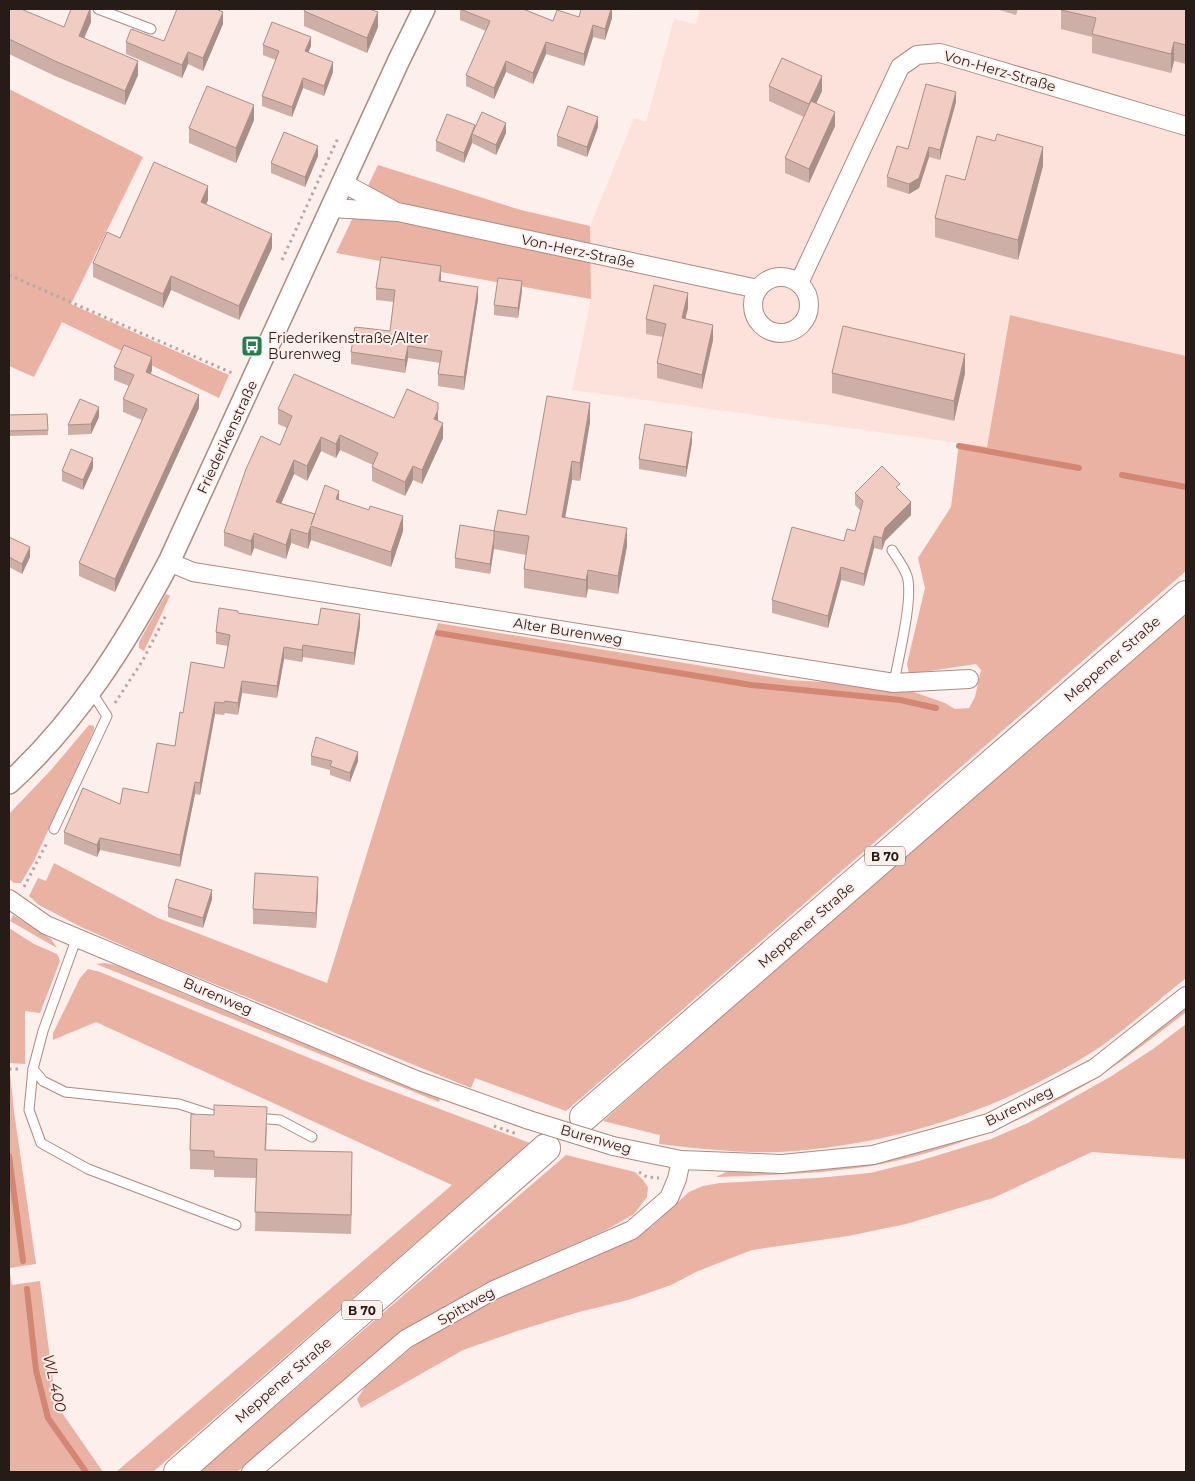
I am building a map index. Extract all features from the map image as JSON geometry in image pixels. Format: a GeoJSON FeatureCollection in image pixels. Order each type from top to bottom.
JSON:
{"type":"FeatureCollection","features":[{"type":"Feature","properties":{"kind":"main road","name":"Meppener Straße"},"geometry":{"type":"LineString","coordinates":[[584,1116],[1186,595]]}},
{"type":"Feature","properties":{"kind":"main road","name":"Meppener Straße"},"geometry":{"type":"LineString","coordinates":[[178,1472],[546,1148]]}},
{"type":"Feature","properties":{"kind":"street","name":"Friederikenstraße"},"geometry":{"type":"LineString","coordinates":[[9,783],[65,723],[91,691],[140,617],[169,562],[424,9]]}},
{"type":"Feature","properties":{"kind":"street","name":"Von-Herz-Straße"},"geometry":{"type":"LineString","coordinates":[[799,283],[900,67],[917,55],[940,53],[1186,126]]}},
{"type":"Feature","properties":{"kind":"street"},"geometry":{"type":"LineString","coordinates":[[343,183],[398,212]]}},
{"type":"Feature","properties":{"kind":"street"},"geometry":{"type":"LineString","coordinates":[[332,208],[398,212]]}},
{"type":"Feature","properties":{"kind":"street","name":"Von-Herz-Straße"},"geometry":{"type":"LineString","coordinates":[[398,212],[758,288]]}},
{"type":"Feature","properties":{"kind":"street"},"geometry":{"type":"LineString","coordinates":[[773,278],[791,278],[799,283],[806,290],[810,308],[807,318],[802,325],[794,331],[785,334],[766,330],[754,315],[754,297],[758,288],[764,282],[773,278]]}},
{"type":"Feature","properties":{"kind":"street","name":"Alter Burenweg"},"geometry":{"type":"LineString","coordinates":[[169,562],[193,572],[894,683],[969,679]]}},
{"type":"Feature","properties":{"kind":"street","name":"Burenweg"},"geometry":{"type":"LineString","coordinates":[[12,901],[46,925],[416,1080],[529,1120],[613,1146],[681,1160],[782,1164],[873,1155],[989,1123],[1095,1068],[1186,996]]}},
{"type":"Feature","properties":{"kind":"street","name":"Spittweg"},"geometry":{"type":"LineString","coordinates":[[252,1472],[406,1339],[494,1290],[632,1230],[669,1198],[677,1179],[681,1160]]}},
{"type":"Feature","properties":{"kind":"lane"},"geometry":{"type":"LineString","coordinates":[[98,9],[151,30]]}},
{"type":"Feature","properties":{"kind":"lane"},"geometry":{"type":"LineString","coordinates":[[892,550],[905,570],[909,588],[894,683]]}},
{"type":"Feature","properties":{"kind":"lane"},"geometry":{"type":"LineString","coordinates":[[54,829],[107,716],[91,691]]}},
{"type":"Feature","properties":{"kind":"lane"},"geometry":{"type":"LineString","coordinates":[[77,937],[43,1031],[32,1069],[29,1110],[41,1143],[88,1169],[236,1225]]}},
{"type":"Feature","properties":{"kind":"lane"},"geometry":{"type":"LineString","coordinates":[[32,1069],[43,1081],[64,1092],[179,1104],[216,1116],[280,1120],[312,1137]]}},
{"type":"Feature","properties":{"kind":"path"},"geometry":{"type":"LineString","coordinates":[[279,266],[340,133]]}},
{"type":"Feature","properties":{"kind":"path"},"geometry":{"type":"LineString","coordinates":[[9,275],[234,374]]}},
{"type":"Feature","properties":{"kind":"path"},"geometry":{"type":"LineString","coordinates":[[12,901],[54,829]]}},
{"type":"Feature","properties":{"kind":"shaded area"},"geometry":{"type":"Polygon","coordinates":[[[700,9],[1186,9],[1186,356],[1010,315],[987,447],[572,390],[591,299],[590,226],[634,118],[646,122],[674,19],[696,24],[700,9]]]}},
{"type":"Feature","properties":{"kind":"shaded area"},"geometry":{"type":"Polygon","coordinates":[[[9,89],[143,157],[71,304],[229,375],[219,398],[62,322],[34,377],[9,366],[9,89]]]}},
{"type":"Feature","properties":{"kind":"shaded area"},"geometry":{"type":"Polygon","coordinates":[[[378,165],[521,210],[590,226],[591,299],[336,253],[378,165]]]}},
{"type":"Feature","properties":{"kind":"shaded area"},"geometry":{"type":"Polygon","coordinates":[[[1010,315],[1186,356],[1186,571],[566,1111],[475,1078],[471,1088],[158,961],[81,927],[39,905],[29,896],[38,878],[46,881],[54,863],[158,918],[327,983],[438,623],[789,680],[875,685],[905,689],[945,703],[955,709],[969,708],[975,697],[981,670],[976,664],[909,674],[907,664],[925,588],[918,558],[951,507],[959,443],[987,447],[1010,315]]]}},
{"type":"Feature","properties":{"kind":"shaded area"},"geometry":{"type":"Polygon","coordinates":[[[166,594],[170,596],[144,651],[139,648],[139,642],[166,594]]]}},
{"type":"Feature","properties":{"kind":"shaded area"},"geometry":{"type":"Polygon","coordinates":[[[1186,609],[1186,978],[1107,1042],[1041,1081],[979,1109],[947,1121],[914,1130],[848,1145],[780,1152],[749,1152],[659,1144],[660,1135],[603,1121],[1186,609]]]}},
{"type":"Feature","properties":{"kind":"shaded area"},"geometry":{"type":"Polygon","coordinates":[[[89,725],[94,726],[94,730],[34,861],[21,883],[14,883],[9,879],[9,814],[51,770],[89,725]]]}},
{"type":"Feature","properties":{"kind":"shaded area"},"geometry":{"type":"Polygon","coordinates":[[[13,915],[51,939],[57,948],[10,921],[13,915]]]}},
{"type":"Feature","properties":{"kind":"shaded area"},"geometry":{"type":"Polygon","coordinates":[[[9,928],[34,944],[57,954],[60,961],[40,1013],[25,1011],[25,1064],[9,1063],[9,928]]]}},
{"type":"Feature","properties":{"kind":"shaded area"},"geometry":{"type":"Polygon","coordinates":[[[105,963],[119,966],[440,1098],[439,1102],[96,964],[105,963]]]}},
{"type":"Feature","properties":{"kind":"shaded area"},"geometry":{"type":"Polygon","coordinates":[[[88,969],[100,972],[363,1080],[530,1143],[153,1472],[116,1472],[452,1185],[96,1022],[53,1040],[53,1033],[80,978],[88,969]]]}},
{"type":"Feature","properties":{"kind":"shaded area"},"geometry":{"type":"Polygon","coordinates":[[[1186,1006],[1185,1013],[1093,1080],[1068,1095],[1015,1121],[957,1144],[899,1160],[852,1169],[716,1177],[726,1172],[974,1134],[1186,1006]]]}},
{"type":"Feature","properties":{"kind":"shaded area"},"geometry":{"type":"Polygon","coordinates":[[[1186,1024],[1186,1159],[1092,1152],[993,1198],[906,1224],[848,1236],[752,1250],[698,1271],[671,1285],[628,1300],[579,1312],[463,1350],[361,1408],[357,1399],[365,1387],[411,1348],[439,1328],[472,1309],[627,1242],[652,1226],[689,1192],[703,1186],[720,1183],[870,1173],[919,1161],[991,1139],[1028,1123],[1110,1077],[1153,1049],[1186,1024]]]}},
{"type":"Feature","properties":{"kind":"shaded area"},"geometry":{"type":"Polygon","coordinates":[[[9,1063],[36,1264],[9,1268],[9,1063]]]}},
{"type":"Feature","properties":{"kind":"shaded area"},"geometry":{"type":"Polygon","coordinates":[[[566,1155],[635,1172],[648,1187],[647,1197],[634,1214],[606,1230],[480,1286],[404,1333],[237,1472],[199,1472],[566,1155]]]}},
{"type":"Feature","properties":{"kind":"shaded area"},"geometry":{"type":"Polygon","coordinates":[[[9,1268],[12,1285],[40,1281],[56,1404],[103,1472],[9,1472],[9,1268]]]}},
{"type":"Feature","properties":{"kind":"building"},"geometry":{"type":"Polygon","coordinates":[[[9,9],[21,9],[64,27],[71,9],[90,9],[79,36],[138,61],[125,91],[9,39],[9,9]]]}},
{"type":"Feature","properties":{"kind":"building"},"geometry":{"type":"Polygon","coordinates":[[[177,9],[216,9],[223,12],[203,58],[188,52],[182,65],[126,42],[131,29],[164,41],[177,9]]]}},
{"type":"Feature","properties":{"kind":"building"},"geometry":{"type":"Polygon","coordinates":[[[305,9],[369,9],[378,12],[367,38],[304,11],[305,9]]]}},
{"type":"Feature","properties":{"kind":"building"},"geometry":{"type":"Polygon","coordinates":[[[460,9],[523,9],[553,21],[557,10],[579,17],[581,9],[611,9],[605,29],[593,25],[584,54],[546,42],[533,73],[506,61],[494,88],[466,75],[490,21],[460,9]]]}},
{"type":"Feature","properties":{"kind":"building"},"geometry":{"type":"Polygon","coordinates":[[[1061,9],[1186,9],[1186,45],[1174,42],[1171,54],[1092,34],[1096,18],[1061,9]]]}},
{"type":"Feature","properties":{"kind":"building"},"geometry":{"type":"Polygon","coordinates":[[[272,22],[311,37],[305,51],[333,62],[324,86],[303,78],[292,107],[262,96],[279,51],[263,45],[272,22]]]}},
{"type":"Feature","properties":{"kind":"building"},"geometry":{"type":"Polygon","coordinates":[[[782,58],[822,76],[809,104],[769,86],[782,58]]]}},
{"type":"Feature","properties":{"kind":"building"},"geometry":{"type":"Polygon","coordinates":[[[926,84],[956,92],[940,150],[929,147],[919,178],[909,184],[887,177],[897,146],[908,149],[926,84]]]}},
{"type":"Feature","properties":{"kind":"building"},"geometry":{"type":"Polygon","coordinates":[[[207,86],[254,105],[236,148],[189,128],[207,86]]]}},
{"type":"Feature","properties":{"kind":"building"},"geometry":{"type":"Polygon","coordinates":[[[811,101],[835,112],[809,169],[785,158],[811,101]]]}},
{"type":"Feature","properties":{"kind":"building"},"geometry":{"type":"Polygon","coordinates":[[[568,106],[598,117],[587,147],[557,136],[568,106]]]}},
{"type":"Feature","properties":{"kind":"building"},"geometry":{"type":"Polygon","coordinates":[[[482,112],[506,123],[496,145],[472,134],[482,112]]]}},
{"type":"Feature","properties":{"kind":"building"},"geometry":{"type":"Polygon","coordinates":[[[447,114],[475,125],[464,153],[436,141],[447,114]]]}},
{"type":"Feature","properties":{"kind":"building"},"geometry":{"type":"Polygon","coordinates":[[[284,132],[318,146],[305,177],[271,163],[284,132]]]}},
{"type":"Feature","properties":{"kind":"building"},"geometry":{"type":"Polygon","coordinates":[[[997,134],[1043,147],[1018,240],[935,218],[946,175],[965,180],[977,136],[995,141],[997,134]]]}},
{"type":"Feature","properties":{"kind":"building"},"geometry":{"type":"Polygon","coordinates":[[[154,162],[208,186],[201,202],[272,234],[239,306],[171,276],[163,294],[93,263],[107,232],[120,238],[154,162]]]}},
{"type":"Feature","properties":{"kind":"building"},"geometry":{"type":"Polygon","coordinates":[[[381,257],[441,266],[439,281],[478,287],[464,377],[438,374],[442,351],[408,346],[405,360],[351,352],[355,327],[390,331],[395,290],[376,288],[381,257]]]}},
{"type":"Feature","properties":{"kind":"building"},"geometry":{"type":"Polygon","coordinates":[[[498,278],[522,281],[518,308],[494,305],[498,278]]]}},
{"type":"Feature","properties":{"kind":"building"},"geometry":{"type":"Polygon","coordinates":[[[654,285],[688,293],[682,318],[713,325],[702,375],[657,363],[666,324],[646,319],[654,285]]]}},
{"type":"Feature","properties":{"kind":"building"},"geometry":{"type":"Polygon","coordinates":[[[843,326],[965,354],[954,401],[832,373],[843,326]]]}},
{"type":"Feature","properties":{"kind":"building"},"geometry":{"type":"Polygon","coordinates":[[[124,345],[152,357],[146,372],[199,395],[115,579],[79,563],[147,409],[123,399],[134,375],[114,367],[124,345]]]}},
{"type":"Feature","properties":{"kind":"building"},"geometry":{"type":"Polygon","coordinates":[[[294,374],[394,418],[407,389],[438,403],[438,410],[434,419],[443,423],[422,470],[413,466],[405,482],[372,467],[378,453],[340,435],[336,444],[321,437],[307,466],[294,460],[276,502],[315,514],[325,485],[339,491],[336,499],[369,510],[370,506],[403,516],[391,552],[311,526],[308,534],[291,529],[286,545],[254,533],[251,541],[224,532],[246,469],[261,436],[280,445],[292,416],[278,409],[294,374]]]}},
{"type":"Feature","properties":{"kind":"building"},"geometry":{"type":"Polygon","coordinates":[[[547,396],[590,403],[580,463],[572,461],[562,517],[627,528],[618,576],[588,570],[586,580],[524,569],[529,536],[494,531],[498,510],[526,515],[547,396]]]}},
{"type":"Feature","properties":{"kind":"building"},"geometry":{"type":"Polygon","coordinates":[[[80,399],[99,407],[91,424],[68,425],[80,399]]]}},
{"type":"Feature","properties":{"kind":"building"},"geometry":{"type":"Polygon","coordinates":[[[47,414],[48,430],[9,431],[9,415],[47,414]]]}},
{"type":"Feature","properties":{"kind":"building"},"geometry":{"type":"Polygon","coordinates":[[[645,424],[692,432],[686,467],[639,459],[645,424]]]}},
{"type":"Feature","properties":{"kind":"building"},"geometry":{"type":"Polygon","coordinates":[[[71,449],[93,458],[83,480],[62,471],[71,449]]]}},
{"type":"Feature","properties":{"kind":"building"},"geometry":{"type":"Polygon","coordinates":[[[882,466],[900,484],[896,487],[911,502],[885,528],[882,538],[874,536],[864,574],[841,567],[828,616],[772,600],[792,527],[844,541],[847,529],[855,531],[863,501],[855,493],[882,466]]]}},
{"type":"Feature","properties":{"kind":"building"},"geometry":{"type":"Polygon","coordinates":[[[460,525],[495,531],[490,564],[455,558],[460,525]]]}},
{"type":"Feature","properties":{"kind":"building"},"geometry":{"type":"Polygon","coordinates":[[[9,537],[30,547],[22,564],[9,557],[9,537]]]}},
{"type":"Feature","properties":{"kind":"building"},"geometry":{"type":"Polygon","coordinates":[[[219,608],[238,611],[238,613],[318,625],[321,608],[360,614],[354,653],[303,645],[302,650],[284,647],[277,686],[242,681],[238,703],[215,702],[200,783],[195,782],[180,855],[100,838],[97,845],[64,832],[83,788],[120,804],[123,788],[148,793],[157,743],[175,746],[180,712],[183,713],[191,662],[224,668],[230,635],[216,632],[219,608]]]}},
{"type":"Feature","properties":{"kind":"building"},"geometry":{"type":"Polygon","coordinates":[[[316,737],[358,752],[350,773],[330,766],[332,761],[311,756],[316,737]]]}},
{"type":"Feature","properties":{"kind":"building"},"geometry":{"type":"Polygon","coordinates":[[[255,873],[318,877],[316,913],[253,909],[255,873]]]}},
{"type":"Feature","properties":{"kind":"building"},"geometry":{"type":"Polygon","coordinates":[[[176,879],[212,890],[203,918],[168,907],[176,879]]]}},
{"type":"Feature","properties":{"kind":"building"},"geometry":{"type":"Polygon","coordinates":[[[214,1105],[267,1107],[265,1150],[352,1152],[351,1215],[255,1212],[257,1159],[214,1157],[214,1151],[190,1150],[191,1114],[214,1115],[214,1105]]]}},
{"type":"Feature","properties":{"kind":"waterway"},"geometry":{"type":"LineString","coordinates":[[959,446],[1079,468]]}},
{"type":"Feature","properties":{"kind":"waterway"},"geometry":{"type":"LineString","coordinates":[[1122,475],[1186,487]]}},
{"type":"Feature","properties":{"kind":"waterway"},"geometry":{"type":"LineString","coordinates":[[438,633],[751,685],[900,700],[936,708]]}},
{"type":"Feature","properties":{"kind":"waterway","name":"WL 400"},"geometry":{"type":"LineString","coordinates":[[9,1156],[23,1261]]}},
{"type":"Feature","properties":{"kind":"waterway","name":"WL 400"},"geometry":{"type":"LineString","coordinates":[[27,1289],[36,1370],[48,1418],[86,1472]]}},
{"type":"Feature","properties":{"kind":"place","name":"Friederikenstraße/Alter Burenweg"},"geometry":{"type":"Point","coordinates":[252,346]}}]}
